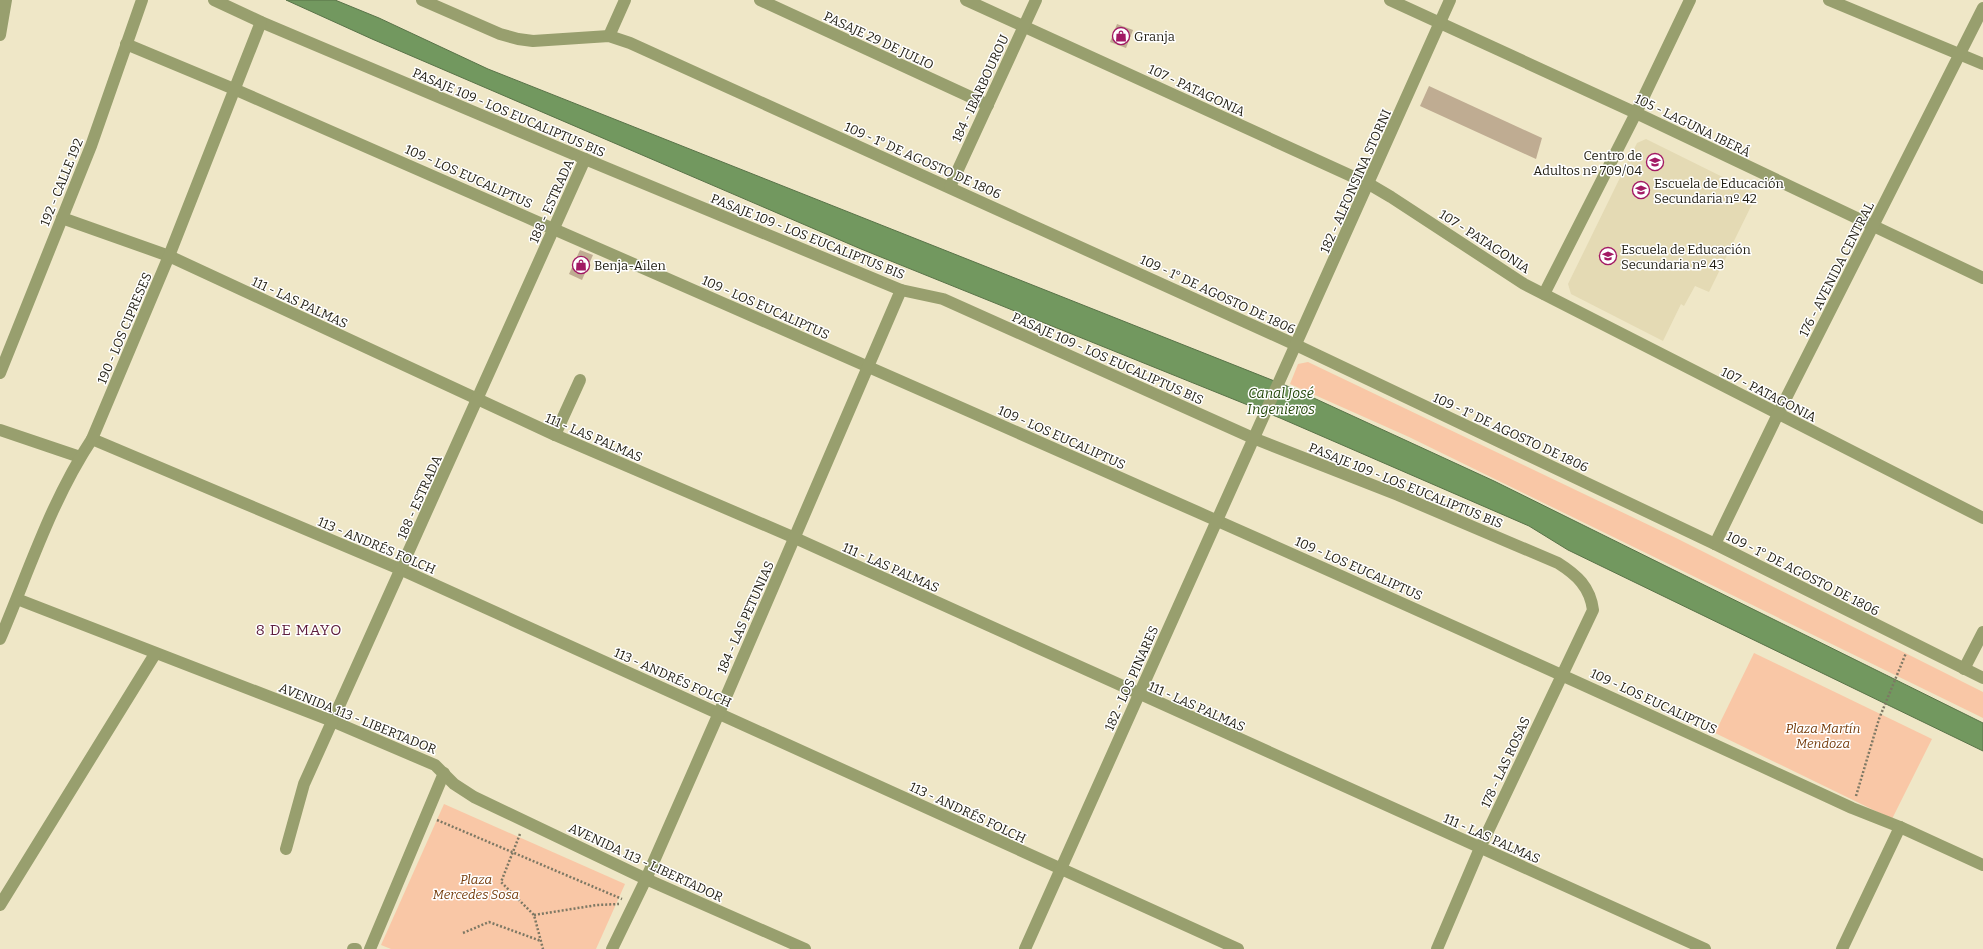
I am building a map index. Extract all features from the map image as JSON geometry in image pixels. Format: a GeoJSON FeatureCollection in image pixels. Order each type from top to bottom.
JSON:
{"type":"FeatureCollection","features":[{"type":"Feature","properties":{"kind":"street"},"geometry":{"type":"LineString","coordinates":[[0,35],[6,0]]}},
{"type":"Feature","properties":{"kind":"street","name":"192 - CALLE 192"},"geometry":{"type":"LineString","coordinates":[[0,373],[91,146],[142,0]]}},
{"type":"Feature","properties":{"kind":"street","name":"PASAJE 109 - LOS EUCALIPTUS BIS"},"geometry":{"type":"LineString","coordinates":[[214,0],[261,22],[585,159],[901,290],[943,299],[1253,438],[1398,495],[1558,563],[1579,578],[1586,586],[1591,598],[1593,610]]}},
{"type":"Feature","properties":{"kind":"street","name":"109 - 1° DE AGOSTO DE 1806"},"geometry":{"type":"LineString","coordinates":[[422,0],[500,34],[518,39],[533,41],[609,36],[630,43],[1296,345],[1715,544],[1983,678]]}},
{"type":"Feature","properties":{"kind":"street"},"geometry":{"type":"LineString","coordinates":[[609,36],[625,0]]}},
{"type":"Feature","properties":{"kind":"street","name":"PASAJE 29 DE JULIO"},"geometry":{"type":"LineString","coordinates":[[760,0],[988,105]]}},
{"type":"Feature","properties":{"kind":"street","name":"107 - PATAGONIA"},"geometry":{"type":"LineString","coordinates":[[966,0],[1369,184],[1524,284],[1983,518]]}},
{"type":"Feature","properties":{"kind":"street","name":"184 - IBARBOUROU"},"geometry":{"type":"LineString","coordinates":[[950,187],[1036,0]]}},
{"type":"Feature","properties":{"kind":"street","name":"105 - LAGUNA IBERÁ"},"geometry":{"type":"LineString","coordinates":[[1390,0],[1636,113],[1983,278]]}},
{"type":"Feature","properties":{"kind":"street","name":"182 - ALFONSINA STORNI"},"geometry":{"type":"LineString","coordinates":[[1262,418],[1369,184],[1450,0]]}},
{"type":"Feature","properties":{"kind":"street"},"geometry":{"type":"LineString","coordinates":[[1544,294],[1636,113],[1690,0]]}},
{"type":"Feature","properties":{"kind":"street"},"geometry":{"type":"LineString","coordinates":[[1829,0],[1983,64]]}},
{"type":"Feature","properties":{"kind":"street","name":"176 - AVENIDA CENTRAL"},"geometry":{"type":"LineString","coordinates":[[1715,544],[1778,414],[1983,8]]}},
{"type":"Feature","properties":{"kind":"street","name":"190 - LOS CIPRESES"},"geometry":{"type":"LineString","coordinates":[[0,639],[5,614],[17,599],[48,518],[80,457],[92,439],[169,256],[261,22]]}},
{"type":"Feature","properties":{"kind":"street","name":"109 - LOS EUCALIPTUS"},"geometry":{"type":"LineString","coordinates":[[126,44],[234,89],[1218,521],[1562,674],[1852,808],[1900,827],[1983,865]]}},
{"type":"Feature","properties":{"kind":"street","name":"188 - ESTRADA"},"geometry":{"type":"LineString","coordinates":[[286,850],[304,784],[402,570],[585,159]]}},
{"type":"Feature","properties":{"kind":"street","name":"111 - LAS PALMAS"},"geometry":{"type":"LineString","coordinates":[[62,218],[169,256],[555,436],[795,538],[1139,695],[1705,949]]}},
{"type":"Feature","properties":{"kind":"street","name":"184 - LAS PETUNIAS"},"geometry":{"type":"LineString","coordinates":[[612,949],[646,879],[719,713],[901,290]]}},
{"type":"Feature","properties":{"kind":"street"},"geometry":{"type":"LineString","coordinates":[[555,436],[580,380]]}},
{"type":"Feature","properties":{"kind":"street","name":"182 - LOS PINARES"},"geometry":{"type":"LineString","coordinates":[[1025,949],[1218,521],[1262,418]]}},
{"type":"Feature","properties":{"kind":"street"},"geometry":{"type":"LineString","coordinates":[[0,430],[80,457]]}},
{"type":"Feature","properties":{"kind":"street","name":"113 - ANDRÉS FOLCH"},"geometry":{"type":"LineString","coordinates":[[92,439],[402,570],[719,713],[1060,870],[1238,949]]}},
{"type":"Feature","properties":{"kind":"street","name":"AVENIDA 113 - LIBERTADOR"},"geometry":{"type":"LineString","coordinates":[[17,599],[155,654],[332,721],[435,765],[461,789],[525,822],[646,879],[805,949]]}},
{"type":"Feature","properties":{"kind":"street","name":"178 - LAS ROSAS"},"geometry":{"type":"LineString","coordinates":[[1437,949],[1480,848],[1593,610]]}},
{"type":"Feature","properties":{"kind":"street"},"geometry":{"type":"LineString","coordinates":[[1964,669],[1983,632]]}},
{"type":"Feature","properties":{"kind":"street"},"geometry":{"type":"LineString","coordinates":[[0,905],[155,654]]}},
{"type":"Feature","properties":{"kind":"street"},"geometry":{"type":"LineString","coordinates":[[370,949],[444,773]]}},
{"type":"Feature","properties":{"kind":"street"},"geometry":{"type":"LineString","coordinates":[[1842,949],[1900,827]]}},
{"type":"Feature","properties":{"kind":"path"},"geometry":{"type":"LineString","coordinates":[[1852,808],[1880,719],[1900,665]]}},
{"type":"Feature","properties":{"kind":"path"},"geometry":{"type":"LineString","coordinates":[[426,815],[634,904]]}},
{"type":"Feature","properties":{"kind":"path"},"geometry":{"type":"LineString","coordinates":[[525,822],[501,882],[534,914],[543,949]]}},
{"type":"Feature","properties":{"kind":"path"},"geometry":{"type":"LineString","coordinates":[[534,914],[597,905],[634,904]]}},
{"type":"Feature","properties":{"kind":"path"},"geometry":{"type":"LineString","coordinates":[[463,932],[489,922],[541,941]]}},
{"type":"Feature","properties":{"kind":"shaded area"},"geometry":{"type":"Polygon","coordinates":[[[1646,139],[1757,194],[1709,292],[1695,286],[1684,306],[1681,304],[1663,341],[1571,294],[1568,284],[1637,143],[1646,139]]]}},
{"type":"Feature","properties":{"kind":"green space"},"geometry":{"type":"Polygon","coordinates":[[[1308,362],[1676,538],[1983,692],[1983,718],[1409,437],[1290,384],[1298,364],[1308,362]]]}},
{"type":"Feature","properties":{"kind":"green space","name":"Plaza Martín Mendoza"},"geometry":{"type":"Polygon","coordinates":[[[1754,653],[1932,739],[1892,819],[1715,733],[1754,653]]]}},
{"type":"Feature","properties":{"kind":"green space","name":"Plaza Mercedes Sosa"},"geometry":{"type":"Polygon","coordinates":[[[444,804],[625,884],[596,949],[391,949],[381,945],[444,804]]]}},
{"type":"Feature","properties":{"kind":"water","name":"Canal José Ingenieros"},"geometry":{"type":"Polygon","coordinates":[[[286,0],[335,0],[379,18],[488,69],[1292,388],[1494,481],[1983,723],[1983,751],[1568,550],[1529,526],[1280,418],[861,249],[372,39],[286,0]]]}},
{"type":"Feature","properties":{"kind":"building","name":"Granja"},"geometry":{"type":"Polygon","coordinates":[[[1117,24],[1133,30],[1126,48],[1110,42],[1117,24]]]}},
{"type":"Feature","properties":{"kind":"building"},"geometry":{"type":"Polygon","coordinates":[[[1429,86],[1542,138],[1536,159],[1420,106],[1429,86]]]}},
{"type":"Feature","properties":{"kind":"building","name":"Benja-Ailen"},"geometry":{"type":"Polygon","coordinates":[[[580,250],[593,255],[582,280],[569,274],[580,250]]]}},
{"type":"Feature","properties":{"kind":"place","name":"Granja"},"geometry":{"type":"Point","coordinates":[1121,36]}},
{"type":"Feature","properties":{"kind":"place","name":"Centro de Adultos nº 709/04"},"geometry":{"type":"Point","coordinates":[1655,162]}},
{"type":"Feature","properties":{"kind":"place","name":"Escuela de Educación Secundaria nº 42"},"geometry":{"type":"Point","coordinates":[1641,190]}},
{"type":"Feature","properties":{"kind":"place","name":"Escuela de Educación Secundaria nº 43"},"geometry":{"type":"Point","coordinates":[1608,256]}},
{"type":"Feature","properties":{"kind":"place","name":"Benja-Ailen"},"geometry":{"type":"Point","coordinates":[581,265]}},
{"type":"Feature","properties":{"kind":"district","name":"8 DE MAYO"},"geometry":{"type":"Point","coordinates":[299,630]}}]}
